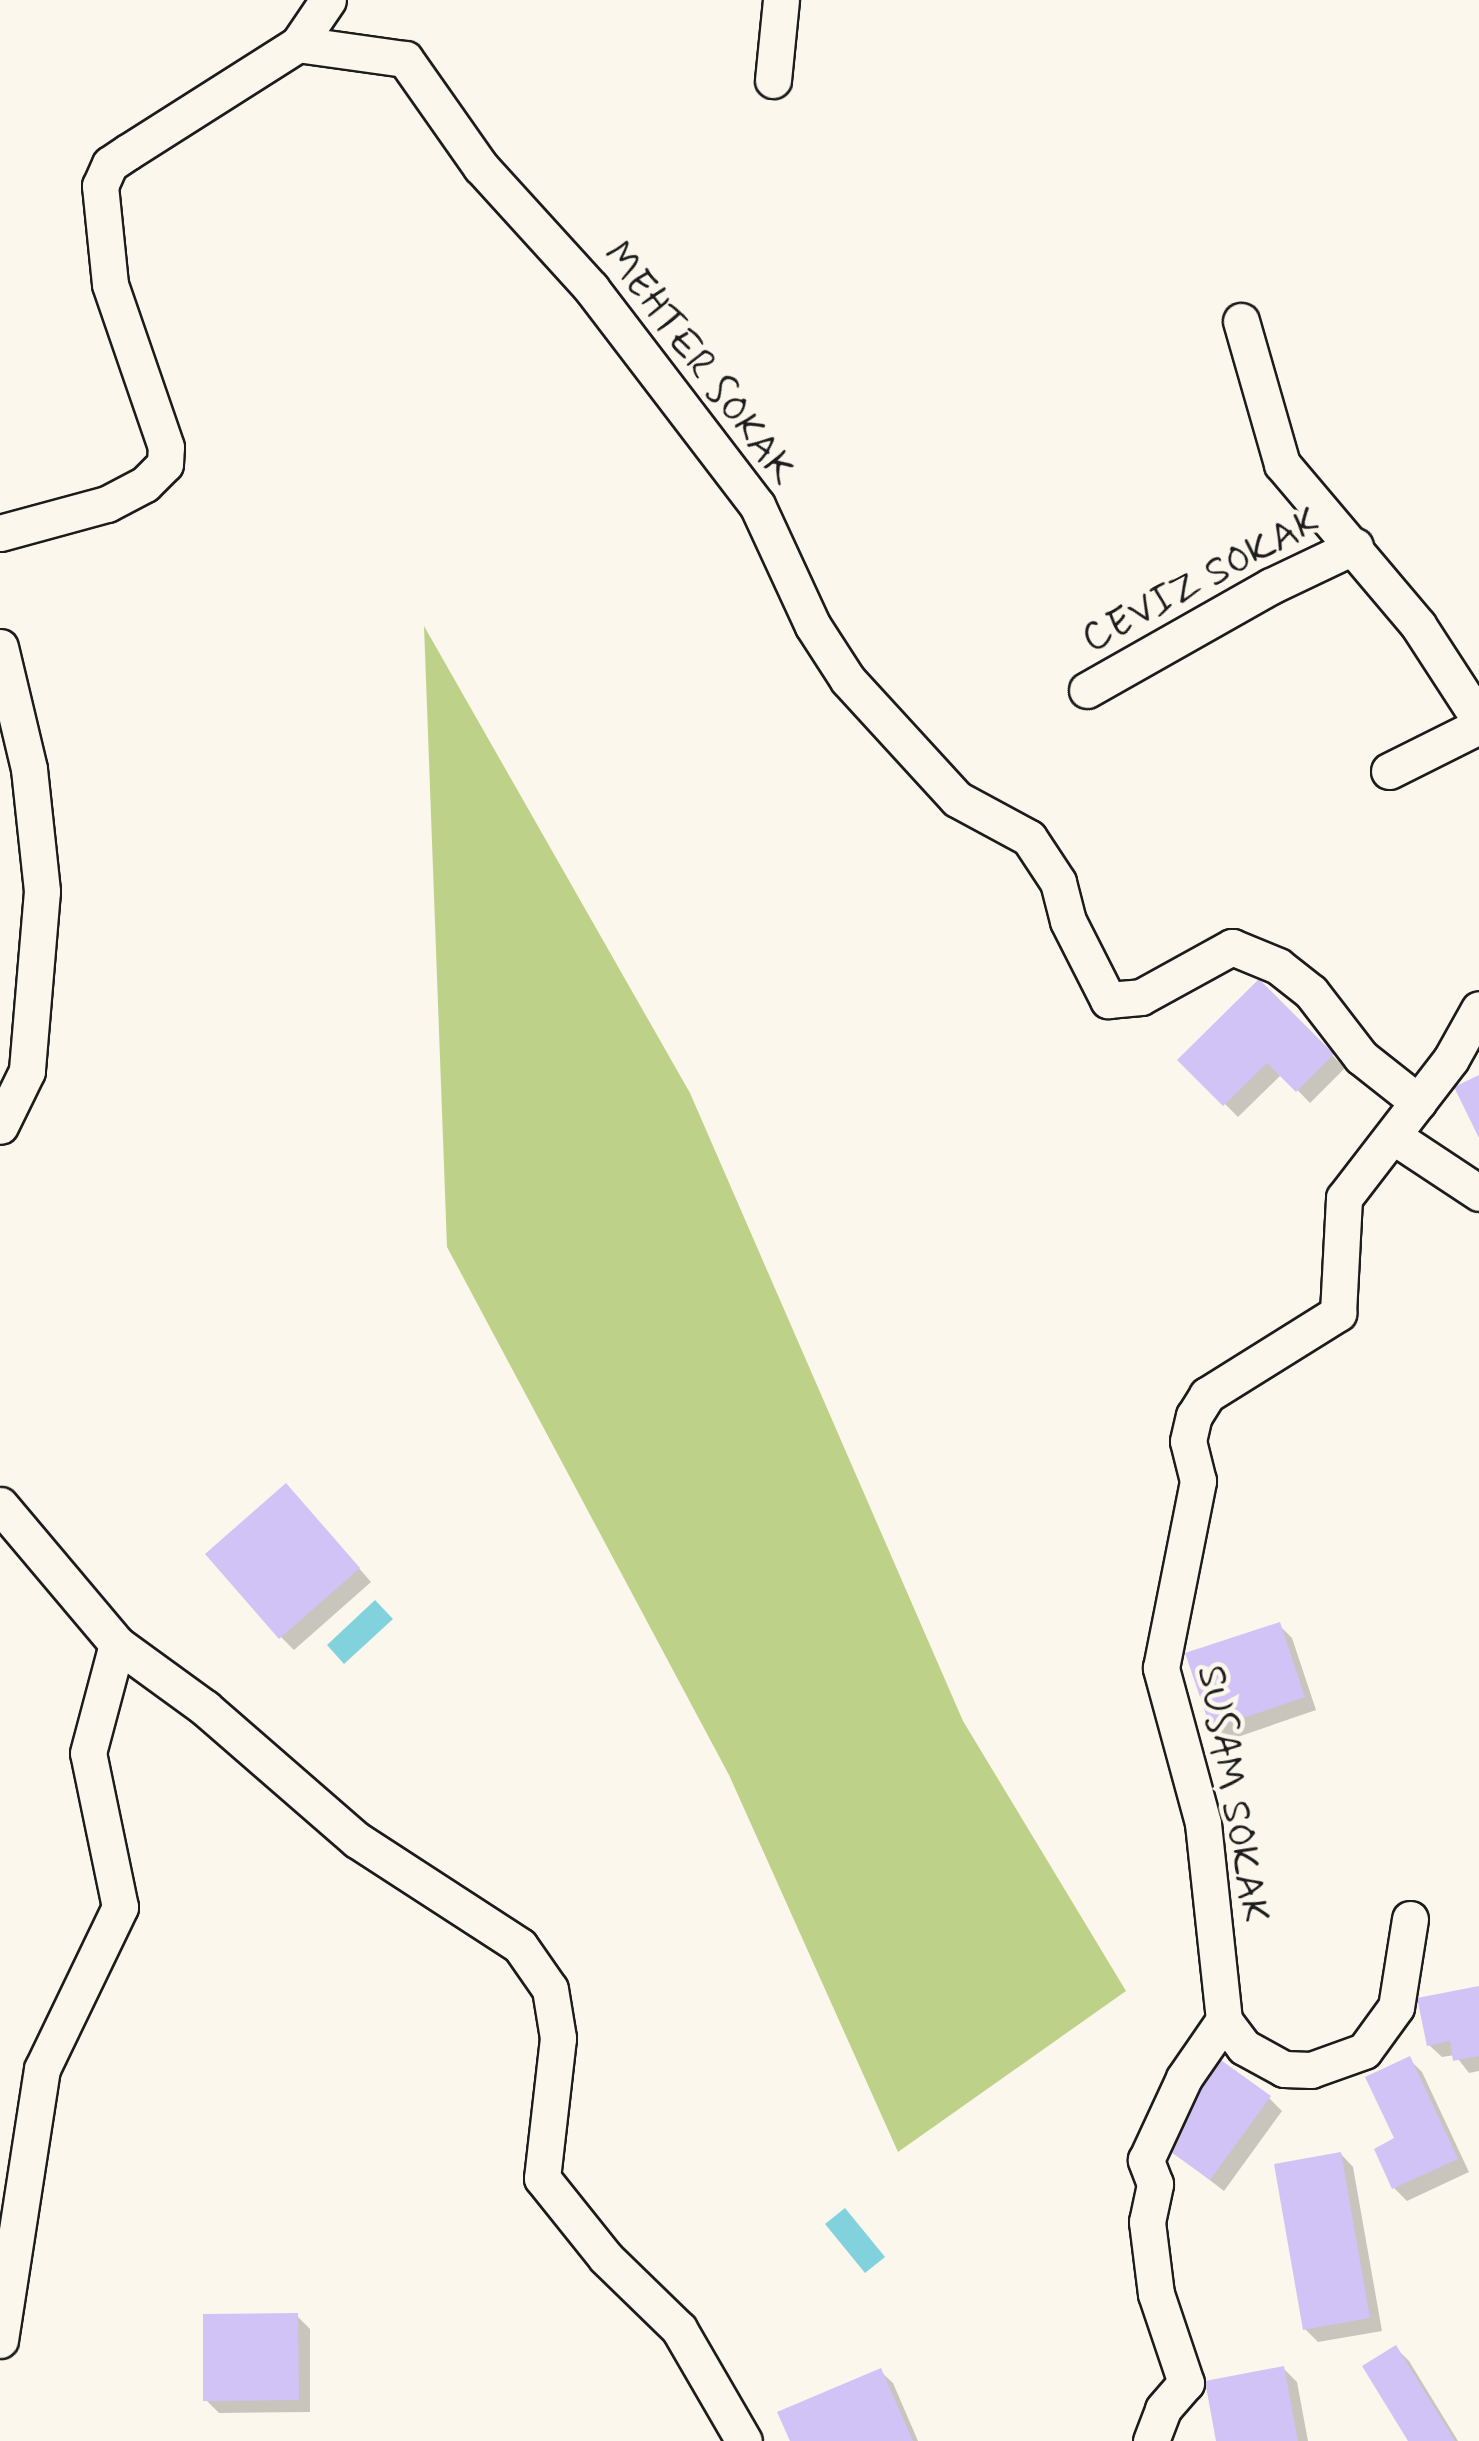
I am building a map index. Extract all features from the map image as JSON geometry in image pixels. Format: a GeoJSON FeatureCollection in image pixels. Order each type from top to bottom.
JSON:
{"type":"FeatureCollection","features":[{"type":"Feature","properties":{"kind":"street"},"geometry":{"type":"LineString","coordinates":[[0,533],[107,504],[145,484],[165,464],[166,446],[110,284],[100,186],[110,164],[298,44],[328,0]]}},
{"type":"Feature","properties":{"kind":"street"},"geometry":{"type":"LineString","coordinates":[[772,80],[781,0]]}},
{"type":"Feature","properties":{"kind":"street","name":"MEHTER SOKAK"},"geometry":{"type":"LineString","coordinates":[[298,44],[404,59],[481,167],[591,288],[758,505],[800,602],[848,680],[956,800],[1028,838],[1058,882],[1068,921],[1108,1000],[1142,997],[1232,947],[1278,966],[1310,992],[1361,1058],[1418,1102]]}},
{"type":"Feature","properties":{"kind":"street","name":"CEVIZ SOKAK"},"geometry":{"type":"LineString","coordinates":[[1241,321],[1282,464],[1418,625],[1479,718]]}},
{"type":"Feature","properties":{"kind":"street","name":"CEVIZ SOKAK"},"geometry":{"type":"LineString","coordinates":[[1087,690],[1271,586],[1355,546]]}},
{"type":"Feature","properties":{"kind":"street"},"geometry":{"type":"LineString","coordinates":[[0,647],[29,769],[42,891],[27,1071],[0,1126]]}},
{"type":"Feature","properties":{"kind":"street"},"geometry":{"type":"LineString","coordinates":[[1389,771],[1479,726]]}},
{"type":"Feature","properties":{"kind":"street"},"geometry":{"type":"LineString","coordinates":[[1479,1009],[1393,1136],[1479,1193]]}},
{"type":"Feature","properties":{"kind":"street","name":"SUSAM SOKAK"},"geometry":{"type":"LineString","coordinates":[[1224,2020],[1202,1824],[1161,1668],[1198,1481],[1188,1441],[1208,1395],[1338,1313],[1344,1198],[1393,1136]]}},
{"type":"Feature","properties":{"kind":"street"},"geometry":{"type":"LineString","coordinates":[[0,1504],[117,1644],[205,1708],[357,1840],[520,1946],[550,1990],[558,2038],[542,2178],[606,2258],[679,2329],[744,2441]]}},
{"type":"Feature","properties":{"kind":"street"},"geometry":{"type":"LineString","coordinates":[[0,2340],[42,2069],[120,1907],[88,1753],[117,1644]]}},
{"type":"Feature","properties":{"kind":"street"},"geometry":{"type":"LineString","coordinates":[[1150,2441],[1163,2409],[1186,2383],[1156,2294],[1147,2222],[1155,2184],[1146,2160],[1184,2078],[1224,2020],[1244,2047],[1284,2069],[1311,2070],[1364,2051],[1396,2008],[1410,1919]]}},
{"type":"Feature","properties":{"kind":"green space"},"geometry":{"type":"Polygon","coordinates":[[[424,626],[690,1093],[963,1721],[1126,1991],[898,2152],[729,1775],[447,1247],[424,626]]]}},
{"type":"Feature","properties":{"kind":"water"},"geometry":{"type":"Polygon","coordinates":[[[375,1600],[393,1619],[344,1664],[327,1645],[375,1600]]]}},
{"type":"Feature","properties":{"kind":"water"},"geometry":{"type":"Polygon","coordinates":[[[845,2208],[885,2257],[865,2273],[825,2224],[845,2208]]]}},
{"type":"Feature","properties":{"kind":"building"},"geometry":{"type":"Polygon","coordinates":[[[1259,979],[1334,1054],[1296,1092],[1267,1063],[1223,1106],[1177,1060],[1259,979]]]}},
{"type":"Feature","properties":{"kind":"building"},"geometry":{"type":"Polygon","coordinates":[[[1479,1075],[1479,1138],[1454,1087],[1479,1075]]]}},
{"type":"Feature","properties":{"kind":"building"},"geometry":{"type":"Polygon","coordinates":[[[286,1483],[360,1568],[279,1639],[205,1554],[286,1483]]]}},
{"type":"Feature","properties":{"kind":"building"},"geometry":{"type":"Polygon","coordinates":[[[1280,1622],[1305,1697],[1211,1729],[1185,1653],[1280,1622]]]}},
{"type":"Feature","properties":{"kind":"building"},"geometry":{"type":"Polygon","coordinates":[[[1479,1986],[1479,2056],[1453,2061],[1450,2041],[1427,2046],[1417,1998],[1479,1986]]]}},
{"type":"Feature","properties":{"kind":"building"},"geometry":{"type":"Polygon","coordinates":[[[1410,2056],[1458,2159],[1392,2189],[1374,2149],[1394,2138],[1365,2077],[1410,2056]]]}},
{"type":"Feature","properties":{"kind":"building"},"geometry":{"type":"Polygon","coordinates":[[[1218,2058],[1271,2096],[1210,2180],[1157,2142],[1218,2058]]]}},
{"type":"Feature","properties":{"kind":"building"},"geometry":{"type":"Polygon","coordinates":[[[1341,2152],[1370,2318],[1303,2330],[1274,2164],[1341,2152]]]}},
{"type":"Feature","properties":{"kind":"building"},"geometry":{"type":"Polygon","coordinates":[[[298,2313],[299,2400],[203,2401],[203,2314],[298,2313]]]}},
{"type":"Feature","properties":{"kind":"building"},"geometry":{"type":"Polygon","coordinates":[[[1396,2345],[1455,2441],[1408,2441],[1362,2366],[1396,2345]]]}},
{"type":"Feature","properties":{"kind":"building"},"geometry":{"type":"Polygon","coordinates":[[[1284,2366],[1298,2441],[1216,2441],[1205,2381],[1284,2366]]]}},
{"type":"Feature","properties":{"kind":"building"},"geometry":{"type":"Polygon","coordinates":[[[881,2368],[913,2441],[790,2441],[777,2412],[881,2368]]]}}]}
